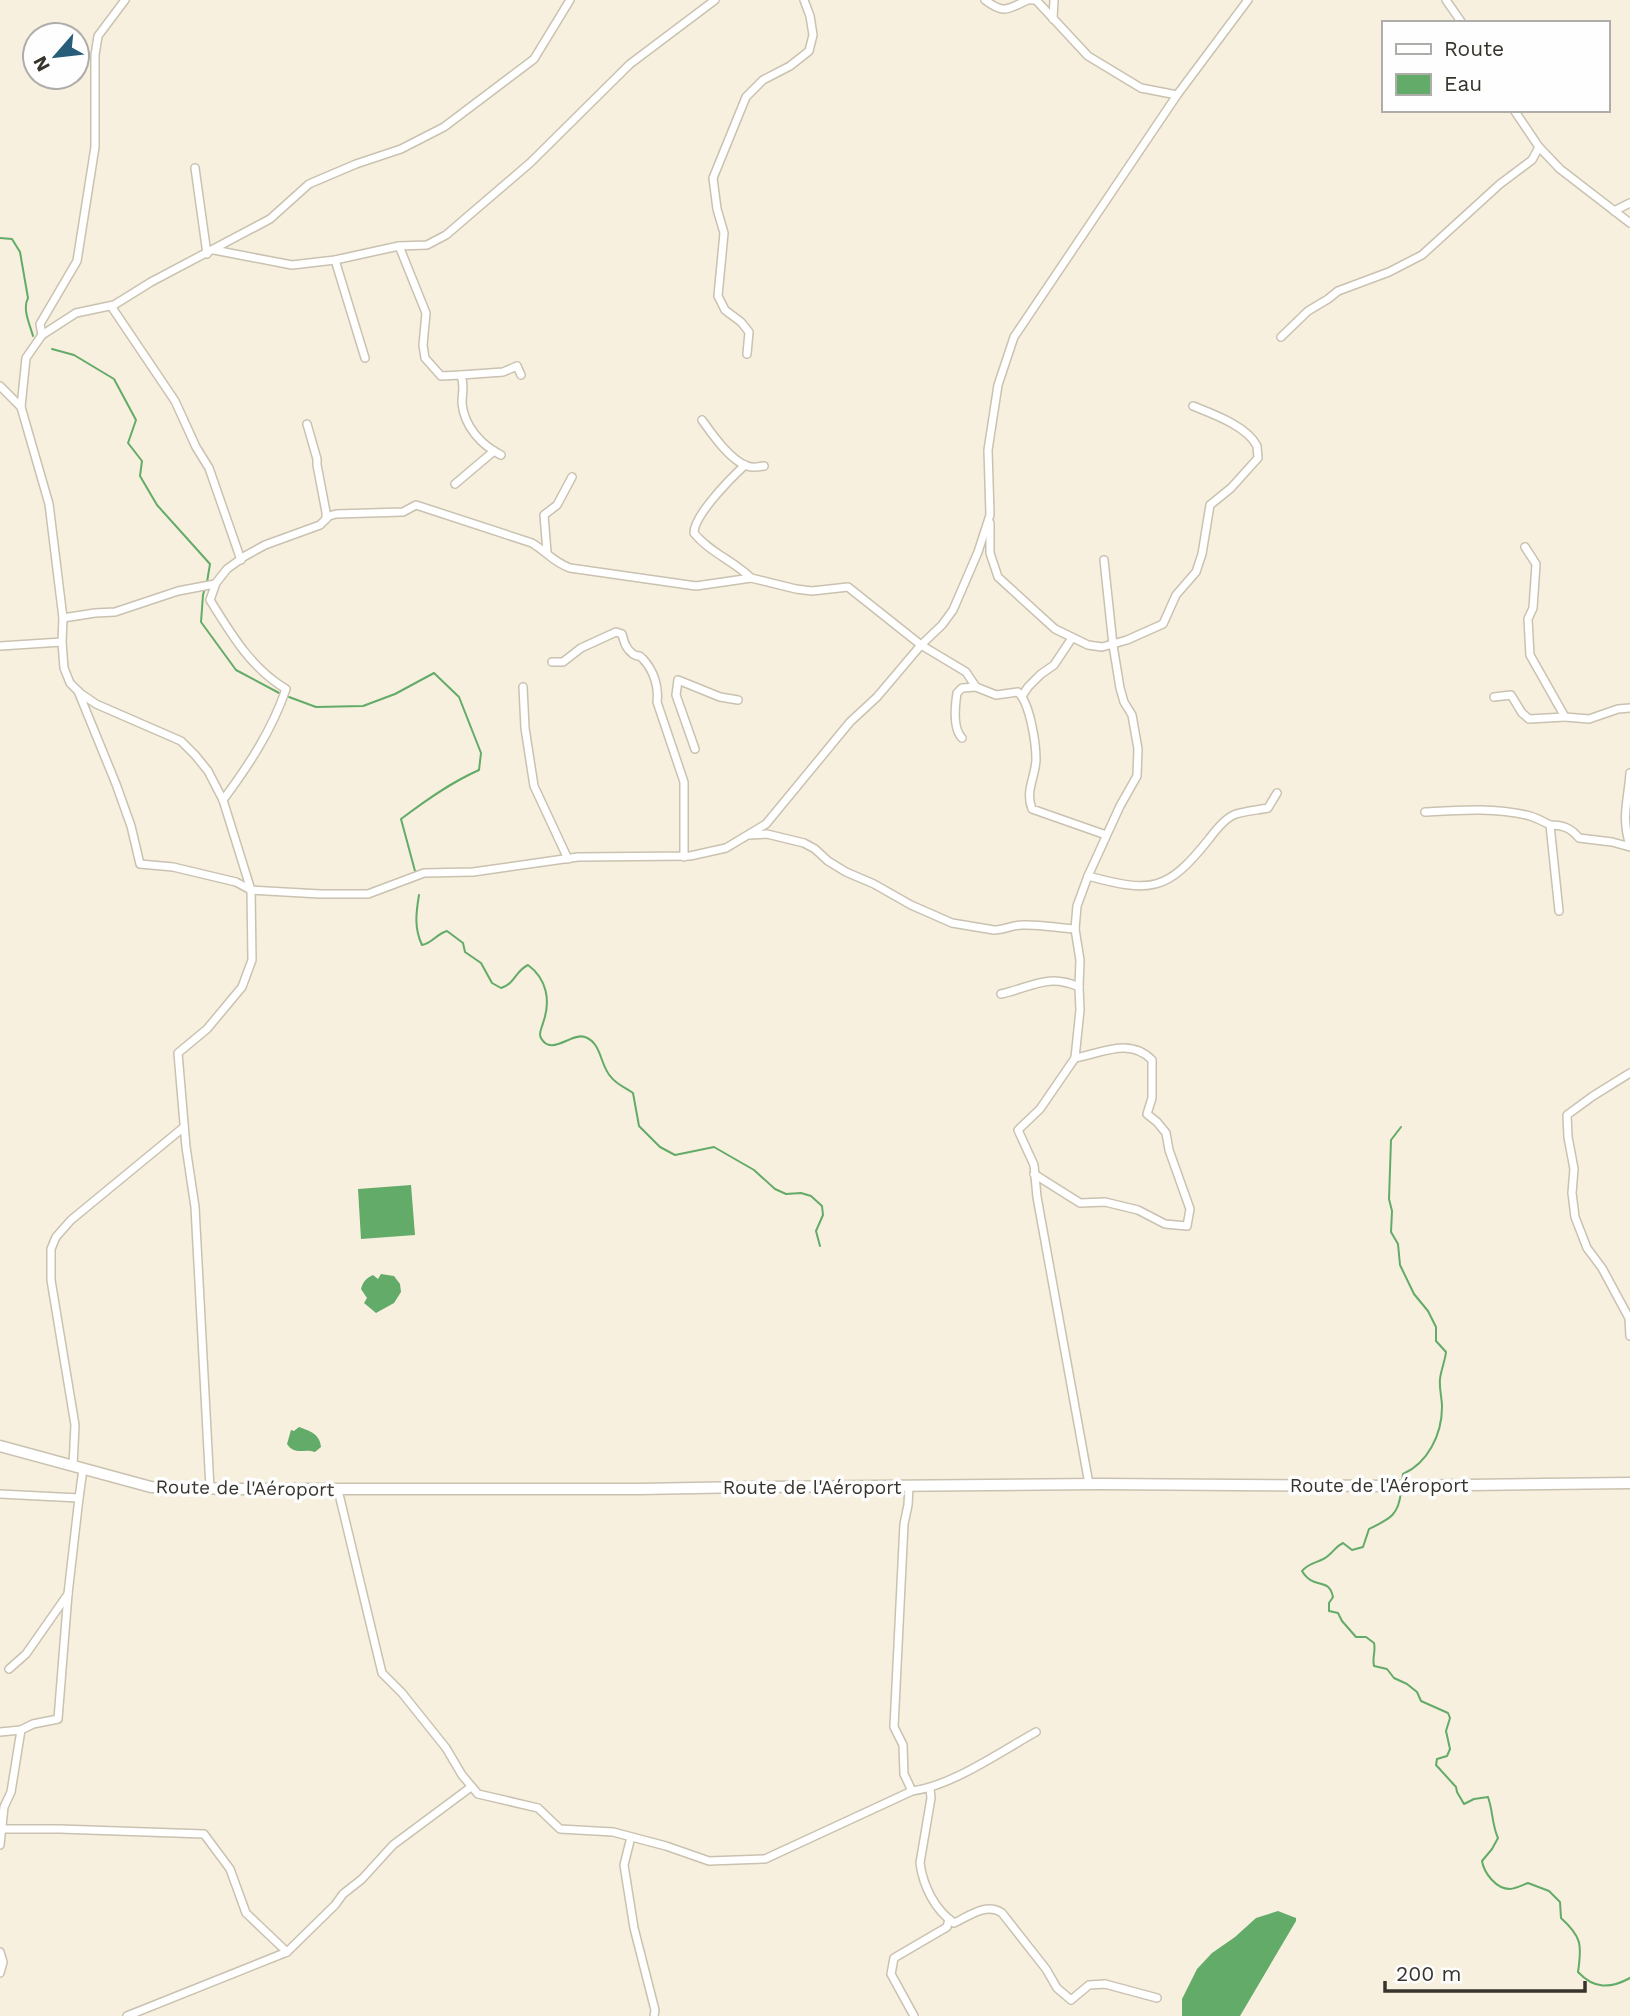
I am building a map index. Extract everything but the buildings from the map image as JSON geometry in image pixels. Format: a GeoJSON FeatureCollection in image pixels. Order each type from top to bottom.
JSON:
{"type":"FeatureCollection","features":[{"type":"Feature","properties":{"kind":"main road","name":"Route de l'Aéroport"},"geometry":{"type":"LineString","coordinates":[[0,1446],[151,1487],[338,1490],[909,1490],[1089,1484],[1406,1486],[1630,1483]]}},
{"type":"Feature","properties":{"kind":"street"},"geometry":{"type":"LineString","coordinates":[[42,335],[40,324],[76,261],[95,146],[94,55],[98,36],[125,0]]}},
{"type":"Feature","properties":{"kind":"street"},"geometry":{"type":"LineString","coordinates":[[210,1488],[195,1208],[184,1127],[178,1053],[208,1029],[242,987],[252,960],[251,890],[223,800],[208,771],[181,741],[96,704],[70,683],[64,668],[63,618],[49,504],[21,407],[26,358],[42,335],[76,313],[111,306],[270,219],[309,184],[401,149],[444,127],[534,59],[570,0]]}},
{"type":"Feature","properties":{"kind":"street"},"geometry":{"type":"LineString","coordinates":[[210,252],[292,265],[335,260],[399,246],[427,245],[446,235],[530,163],[630,64],[715,0]]}},
{"type":"Feature","properties":{"kind":"street"},"geometry":{"type":"LineString","coordinates":[[747,354],[749,332],[725,310],[718,296],[724,233],[717,209],[713,178],[746,97],[763,79],[790,66],[809,51],[813,35],[804,0]]}},
{"type":"Feature","properties":{"kind":"street"},"geometry":{"type":"LineString","coordinates":[[985,0],[1004,10],[1036,0],[1088,56],[1141,88],[1177,95]]}},
{"type":"Feature","properties":{"kind":"street"},"geometry":{"type":"LineString","coordinates":[[1053,19],[1054,0]]}},
{"type":"Feature","properties":{"kind":"street"},"geometry":{"type":"LineString","coordinates":[[1193,406],[1242,430],[1257,447],[1258,458],[1231,488],[1210,505],[1202,554],[1196,572],[1176,596],[1163,624],[1113,645],[1088,645],[1055,629],[998,577],[990,553],[988,450],[998,384],[1014,337],[1177,95],[1248,0]]}},
{"type":"Feature","properties":{"kind":"street"},"geometry":{"type":"LineString","coordinates":[[1446,0],[1461,21]]}},
{"type":"Feature","properties":{"kind":"street"},"geometry":{"type":"LineString","coordinates":[[1515,112],[1539,147],[1560,169],[1630,223]]}},
{"type":"Feature","properties":{"kind":"street"},"geometry":{"type":"LineString","coordinates":[[1282,337],[1308,311],[1338,291],[1389,272],[1422,255],[1500,184],[1532,160],[1539,147]]}},
{"type":"Feature","properties":{"kind":"street"},"geometry":{"type":"LineString","coordinates":[[195,168],[210,252]]}},
{"type":"Feature","properties":{"kind":"street"},"geometry":{"type":"LineString","coordinates":[[1614,211],[1630,203]]}},
{"type":"Feature","properties":{"kind":"street"},"geometry":{"type":"LineString","coordinates":[[399,246],[426,313],[423,345],[425,358],[441,376],[503,372],[517,366],[521,375]]}},
{"type":"Feature","properties":{"kind":"street"},"geometry":{"type":"LineString","coordinates":[[335,260],[365,358]]}},
{"type":"Feature","properties":{"kind":"street"},"geometry":{"type":"LineString","coordinates":[[111,306],[181,412],[196,447],[209,468],[241,560]]}},
{"type":"Feature","properties":{"kind":"street"},"geometry":{"type":"LineString","coordinates":[[455,484],[498,453],[468,425],[462,400],[464,387],[461,375]]}},
{"type":"Feature","properties":{"kind":"street"},"geometry":{"type":"LineString","coordinates":[[0,386],[21,407]]}},
{"type":"Feature","properties":{"kind":"street"},"geometry":{"type":"LineString","coordinates":[[702,420],[725,448],[745,465],[764,466]]}},
{"type":"Feature","properties":{"kind":"street"},"geometry":{"type":"LineString","coordinates":[[307,424],[317,459],[326,519]]}},
{"type":"Feature","properties":{"kind":"street"},"geometry":{"type":"LineString","coordinates":[[745,465],[711,501],[694,527],[694,533],[705,545],[751,578]]}},
{"type":"Feature","properties":{"kind":"street"},"geometry":{"type":"LineString","coordinates":[[547,552],[544,515],[556,505],[572,477]]}},
{"type":"Feature","properties":{"kind":"street"},"geometry":{"type":"LineString","coordinates":[[223,800],[255,756],[286,689],[270,679],[238,645],[210,600],[215,584],[228,569],[265,545],[320,525],[336,514],[403,512],[416,505],[532,543],[547,552],[558,564],[570,568],[696,586],[751,578],[813,591],[848,587],[921,645],[966,672],[976,687]]}},
{"type":"Feature","properties":{"kind":"street"},"geometry":{"type":"LineString","coordinates":[[78,691],[116,784],[131,826],[140,864],[183,869],[236,882],[251,890],[368,894],[424,873],[473,872],[568,859],[684,856],[726,848],[766,824],[850,722],[877,698],[921,645],[942,625],[953,610],[978,552],[990,515]]}},
{"type":"Feature","properties":{"kind":"street"},"geometry":{"type":"LineString","coordinates":[[1525,547],[1536,564],[1533,608],[1528,619],[1530,655],[1564,717]]}},
{"type":"Feature","properties":{"kind":"street"},"geometry":{"type":"LineString","coordinates":[[1089,1484],[1037,1197],[1034,1165],[1018,1130],[1040,1109],[1075,1058],[1080,1010],[1080,960],[1074,929],[1077,906],[1106,835],[1137,776],[1138,749],[1132,715],[1120,688],[1104,560]]}},
{"type":"Feature","properties":{"kind":"street"},"geometry":{"type":"LineString","coordinates":[[63,618],[115,612],[178,591],[215,584]]}},
{"type":"Feature","properties":{"kind":"street"},"geometry":{"type":"LineString","coordinates":[[552,662],[563,662],[580,648],[615,632],[622,634],[625,646],[633,654],[641,656],[656,679],[659,691],[657,702],[684,782],[684,856]]}},
{"type":"Feature","properties":{"kind":"street"},"geometry":{"type":"LineString","coordinates":[[1022,696],[1035,680],[1054,665],[1072,638]]}},
{"type":"Feature","properties":{"kind":"street"},"geometry":{"type":"LineString","coordinates":[[0,646],[62,642]]}},
{"type":"Feature","properties":{"kind":"street"},"geometry":{"type":"LineString","coordinates":[[695,749],[677,695],[678,681],[720,697],[737,700]]}},
{"type":"Feature","properties":{"kind":"street"},"geometry":{"type":"LineString","coordinates":[[523,687],[525,728],[534,786],[568,859]]}},
{"type":"Feature","properties":{"kind":"street"},"geometry":{"type":"LineString","coordinates":[[962,738],[958,733],[956,721],[957,693],[962,688],[976,687],[996,695],[1018,692],[1024,698],[1033,735],[1035,761],[1028,799],[1032,809],[1106,835]]}},
{"type":"Feature","properties":{"kind":"street"},"geometry":{"type":"LineString","coordinates":[[659,691],[677,695]]}},
{"type":"Feature","properties":{"kind":"street"},"geometry":{"type":"LineString","coordinates":[[1494,697],[1511,695],[1529,719],[1589,719],[1618,709],[1630,708]]}},
{"type":"Feature","properties":{"kind":"street"},"geometry":{"type":"LineString","coordinates":[[1630,773],[1625,828],[1630,847]]}},
{"type":"Feature","properties":{"kind":"street"},"geometry":{"type":"LineString","coordinates":[[1088,876],[1123,885],[1156,885],[1172,878],[1190,863],[1216,830],[1235,814],[1268,808],[1277,793]]}},
{"type":"Feature","properties":{"kind":"street"},"geometry":{"type":"LineString","coordinates":[[1425,812],[1510,812],[1532,816],[1550,825],[1561,825],[1573,831],[1579,838],[1630,847]]}},
{"type":"Feature","properties":{"kind":"street"},"geometry":{"type":"LineString","coordinates":[[1550,825],[1559,911]]}},
{"type":"Feature","properties":{"kind":"street"},"geometry":{"type":"LineString","coordinates":[[749,835],[767,834],[804,843],[846,872],[952,923],[994,930],[1017,925],[1074,929]]}},
{"type":"Feature","properties":{"kind":"street"},"geometry":{"type":"LineString","coordinates":[[1001,994],[1052,980],[1079,987]]}},
{"type":"Feature","properties":{"kind":"street"},"geometry":{"type":"LineString","coordinates":[[1034,1174],[1080,1203],[1104,1202],[1138,1210],[1165,1224],[1187,1226],[1190,1209],[1169,1150],[1166,1133],[1147,1114],[1152,1098],[1152,1060],[1144,1052],[1133,1048],[1118,1048],[1075,1058]]}},
{"type":"Feature","properties":{"kind":"street"},"geometry":{"type":"LineString","coordinates":[[1630,1073],[1567,1115],[1574,1168],[1572,1193],[1575,1217],[1587,1248],[1602,1268],[1629,1318],[1630,1336]]}},
{"type":"Feature","properties":{"kind":"street"},"geometry":{"type":"LineString","coordinates":[[0,1732],[21,1730],[33,1724],[58,1719],[79,1498],[75,1425],[51,1280],[51,1249],[55,1237],[71,1220],[184,1127]]}},
{"type":"Feature","properties":{"kind":"street"},"geometry":{"type":"LineString","coordinates":[[338,1490],[382,1673],[402,1693],[446,1748],[478,1794],[538,1808],[560,1829],[613,1832],[709,1861],[765,1858],[912,1791],[930,1789],[1036,1732]]}},
{"type":"Feature","properties":{"kind":"street"},"geometry":{"type":"LineString","coordinates":[[909,1490],[904,1524],[894,1727],[903,1745],[904,1774],[912,1791]]}},
{"type":"Feature","properties":{"kind":"street"},"geometry":{"type":"LineString","coordinates":[[0,1494],[79,1498]]}},
{"type":"Feature","properties":{"kind":"street"},"geometry":{"type":"LineString","coordinates":[[9,1669],[26,1654],[68,1594]]}},
{"type":"Feature","properties":{"kind":"street"},"geometry":{"type":"LineString","coordinates":[[0,1845],[4,1807],[11,1792],[21,1730]]}},
{"type":"Feature","properties":{"kind":"street"},"geometry":{"type":"LineString","coordinates":[[127,2016],[287,1952],[393,1845],[471,1787]]}},
{"type":"Feature","properties":{"kind":"street"},"geometry":{"type":"LineString","coordinates":[[930,1789],[931,1798],[920,1863],[933,1900],[949,1919],[954,1923],[986,1908],[995,1908],[1040,1961],[1057,1988],[1071,2000],[1088,1985],[1105,1984],[1157,1998]]}},
{"type":"Feature","properties":{"kind":"street"},"geometry":{"type":"LineString","coordinates":[[1,1829],[204,1834],[230,1868],[246,1913],[287,1952]]}},
{"type":"Feature","properties":{"kind":"street"},"geometry":{"type":"LineString","coordinates":[[631,1837],[624,1864],[634,1928],[655,2010],[654,2016]]}},
{"type":"Feature","properties":{"kind":"street"},"geometry":{"type":"LineString","coordinates":[[914,2016],[891,1974],[894,1958],[947,1927],[949,1919]]}},
{"type":"Feature","properties":{"kind":"street"},"geometry":{"type":"LineString","coordinates":[[0,1952],[3,1962],[0,1973]]}},
{"type":"Feature","properties":{"kind":"water"},"geometry":{"type":"Polygon","coordinates":[[[411,1185],[415,1235],[361,1239],[358,1189],[411,1185]]]}},
{"type":"Feature","properties":{"kind":"water"},"geometry":{"type":"Polygon","coordinates":[[[381,1274],[394,1276],[400,1284],[401,1292],[394,1303],[376,1313],[364,1303],[367,1298],[361,1289],[368,1277],[373,1275],[378,1279],[381,1274]]]}},
{"type":"Feature","properties":{"kind":"water"},"geometry":{"type":"Polygon","coordinates":[[[299,1427],[316,1436],[321,1447],[315,1452],[290,1448],[287,1444],[291,1430],[299,1427]]]}},
{"type":"Feature","properties":{"kind":"water"},"geometry":{"type":"Polygon","coordinates":[[[1278,1911],[1296,1918],[1296,1921],[1240,2016],[1182,2016],[1182,1999],[1197,1969],[1212,1953],[1256,1918],[1278,1911]]]}},
{"type":"Feature","properties":{"kind":"waterway"},"geometry":{"type":"LineString","coordinates":[[0,238],[12,239],[20,252],[28,298],[26,312],[33,336]]}},
{"type":"Feature","properties":{"kind":"waterway"},"geometry":{"type":"LineString","coordinates":[[52,349],[74,355],[114,379],[136,420],[128,443],[142,461],[140,476],[157,505],[210,564],[207,582]]}},
{"type":"Feature","properties":{"kind":"waterway"},"geometry":{"type":"LineString","coordinates":[[205,588],[201,622],[236,670],[281,694]]}},
{"type":"Feature","properties":{"kind":"waterway"},"geometry":{"type":"LineString","coordinates":[[289,697],[316,707],[363,706],[395,694],[434,673],[459,697],[481,753],[479,770],[438,792],[401,819],[415,871]]}},
{"type":"Feature","properties":{"kind":"waterway"},"geometry":{"type":"LineString","coordinates":[[419,895],[416,920],[422,945],[447,931],[463,943],[465,952],[481,963],[492,983],[501,988],[528,965],[539,977],[546,991],[547,1007],[540,1034],[545,1043],[556,1045],[580,1036],[591,1040],[598,1049],[607,1072],[618,1084],[633,1093],[639,1126],[660,1147],[675,1155],[714,1147],[754,1170],[775,1189],[786,1194],[801,1193],[811,1196],[822,1206],[823,1215],[816,1231],[820,1246]]}},
{"type":"Feature","properties":{"kind":"waterway"},"geometry":{"type":"LineString","coordinates":[[1401,1127],[1391,1140],[1391,1232],[1398,1244],[1400,1265],[1414,1294],[1428,1311],[1436,1327],[1436,1341],[1446,1352],[1440,1379],[1442,1407],[1436,1437],[1420,1463],[1403,1474],[1402,1482]]}},
{"type":"Feature","properties":{"kind":"waterway"},"geometry":{"type":"LineString","coordinates":[[1401,1491],[1396,1511],[1388,1519],[1369,1529],[1363,1547],[1352,1550],[1343,1543],[1326,1558],[1308,1565],[1302,1571],[1311,1581],[1325,1585],[1331,1591],[1333,1597],[1329,1603],[1329,1611],[1338,1613],[1356,1637],[1366,1637],[1374,1643],[1374,1666],[1387,1669],[1394,1678],[1417,1692],[1421,1701],[1448,1713],[1450,1718],[1446,1731],[1450,1749],[1447,1756],[1437,1759],[1436,1765],[1456,1787],[1464,1804],[1488,1797],[1498,1838],[1482,1861],[1492,1879],[1500,1886],[1510,1889],[1528,1883],[1549,1891],[1560,1902],[1561,1918],[1579,1942],[1578,1972],[1584,1978],[1602,1986],[1630,1978]]}}]}
